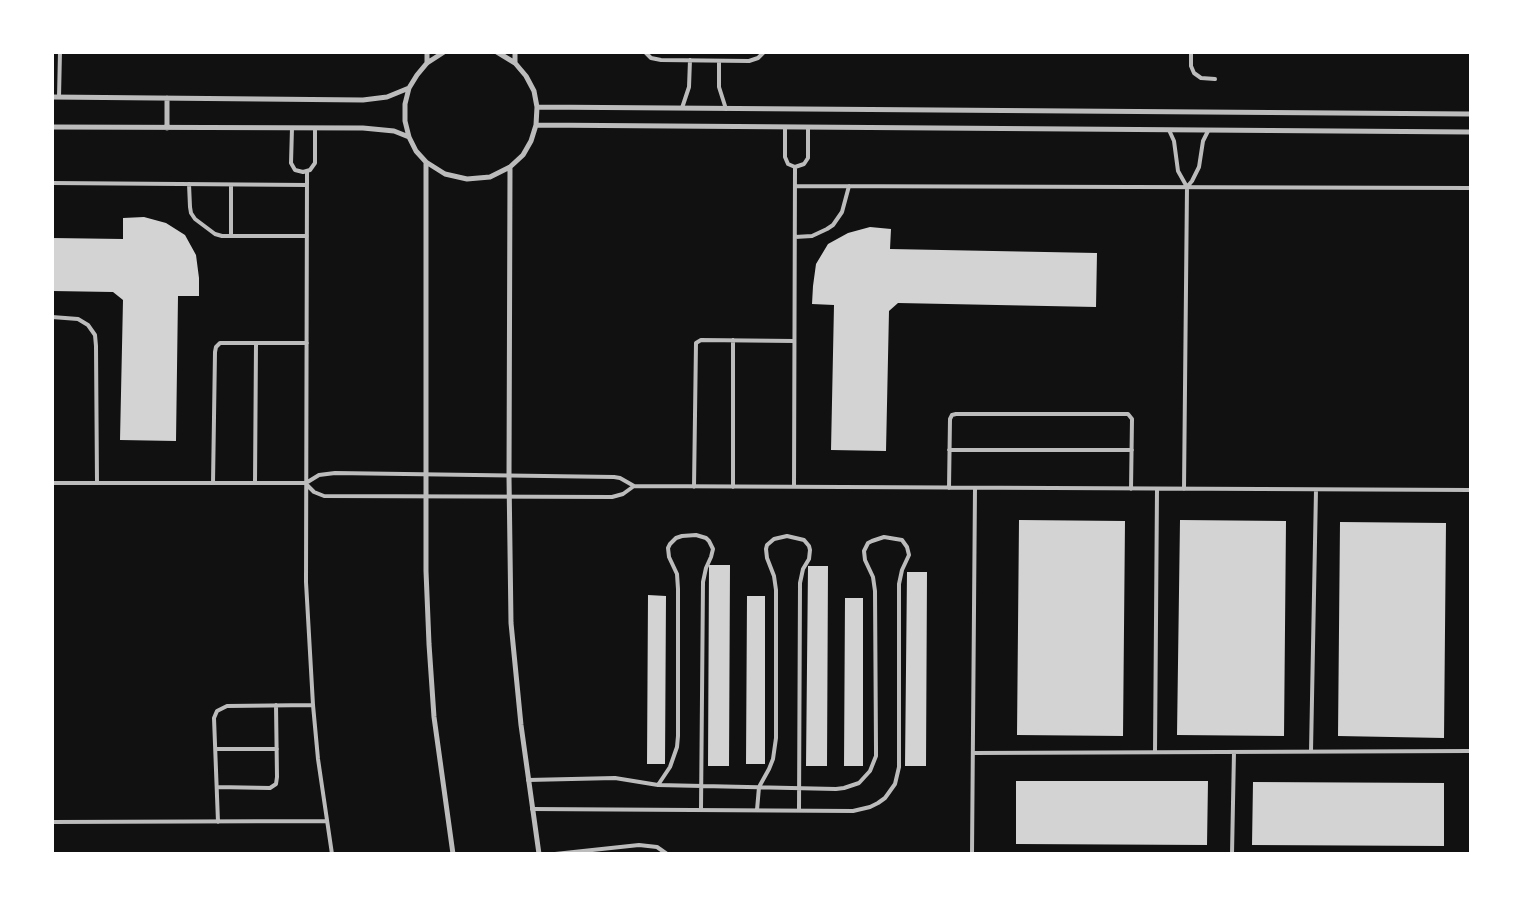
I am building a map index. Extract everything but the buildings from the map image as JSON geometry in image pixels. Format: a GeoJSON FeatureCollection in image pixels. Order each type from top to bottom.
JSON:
{"type":"FeatureCollection","features":[{"type":"Feature","properties":{"kind":"street"},"geometry":{"type":"LineString","coordinates":[[427,52],[427,63]]}},
{"type":"Feature","properties":{"kind":"street"},"geometry":{"type":"LineString","coordinates":[[444,52],[427,63],[409,88],[405,104],[405,121],[409,137],[416,151],[426,162],[445,174],[468,179],[490,177],[510,166],[522,155],[531,141],[536,124],[537,107],[534,91],[530,83],[515,63],[497,52]]}},
{"type":"Feature","properties":{"kind":"street"},"geometry":{"type":"LineString","coordinates":[[515,52],[515,63]]}},
{"type":"Feature","properties":{"kind":"street"},"geometry":{"type":"LineString","coordinates":[[52,97],[369,100],[399,94],[409,88]]}},
{"type":"Feature","properties":{"kind":"street"},"geometry":{"type":"LineString","coordinates":[[167,98],[167,128]]}},
{"type":"Feature","properties":{"kind":"street"},"geometry":{"type":"LineString","coordinates":[[537,107],[1470,114]]}},
{"type":"Feature","properties":{"kind":"street"},"geometry":{"type":"LineString","coordinates":[[536,124],[1470,132]]}},
{"type":"Feature","properties":{"kind":"street"},"geometry":{"type":"LineString","coordinates":[[52,127],[315,128],[384,130],[409,137]]}},
{"type":"Feature","properties":{"kind":"street"},"geometry":{"type":"LineString","coordinates":[[426,162],[426,571],[434,717],[453,854]]}},
{"type":"Feature","properties":{"kind":"street"},"geometry":{"type":"LineString","coordinates":[[510,166],[512,623],[528,780],[539,854]]}},
{"type":"Feature","properties":{"kind":"lane"},"geometry":{"type":"LineString","coordinates":[[59,97],[60,52]]}},
{"type":"Feature","properties":{"kind":"lane"},"geometry":{"type":"LineString","coordinates":[[645,52],[656,60],[719,61],[754,60],[764,52]]}},
{"type":"Feature","properties":{"kind":"lane"},"geometry":{"type":"LineString","coordinates":[[1191,52],[1191,66],[1194,74],[1201,78],[1215,79]]}},
{"type":"Feature","properties":{"kind":"lane"},"geometry":{"type":"LineString","coordinates":[[682,108],[689,87],[690,60]]}},
{"type":"Feature","properties":{"kind":"lane"},"geometry":{"type":"LineString","coordinates":[[719,61],[719,87],[726,109]]}},
{"type":"Feature","properties":{"kind":"lane"},"geometry":{"type":"LineString","coordinates":[[785,127],[784,157],[788,164],[795,166],[804,164],[808,158],[808,127]]}},
{"type":"Feature","properties":{"kind":"lane"},"geometry":{"type":"LineString","coordinates":[[292,128],[291,163],[295,170],[299,172],[307,172],[314,163],[315,128]]}},
{"type":"Feature","properties":{"kind":"lane"},"geometry":{"type":"LineString","coordinates":[[1170,130],[1174,141],[1178,171],[1187,187],[1184,489]]}},
{"type":"Feature","properties":{"kind":"lane"},"geometry":{"type":"LineString","coordinates":[[1187,187],[1199,168],[1203,141],[1208,131]]}},
{"type":"Feature","properties":{"kind":"lane"},"geometry":{"type":"LineString","coordinates":[[794,487],[795,166]]}},
{"type":"Feature","properties":{"kind":"lane"},"geometry":{"type":"LineString","coordinates":[[307,172],[306,582],[313,705],[326,820],[332,854]]}},
{"type":"Feature","properties":{"kind":"lane"},"geometry":{"type":"LineString","coordinates":[[52,183],[307,186]]}},
{"type":"Feature","properties":{"kind":"lane"},"geometry":{"type":"LineString","coordinates":[[189,184],[190,207],[195,219],[215,234],[231,236],[307,236]]}},
{"type":"Feature","properties":{"kind":"lane"},"geometry":{"type":"LineString","coordinates":[[231,185],[231,236]]}},
{"type":"Feature","properties":{"kind":"lane"},"geometry":{"type":"LineString","coordinates":[[795,186],[1470,188]]}},
{"type":"Feature","properties":{"kind":"lane"},"geometry":{"type":"LineString","coordinates":[[795,238],[812,236],[833,224],[842,212],[849,186]]}},
{"type":"Feature","properties":{"kind":"lane"},"geometry":{"type":"LineString","coordinates":[[52,317],[78,318],[88,325],[95,335],[97,483]]}},
{"type":"Feature","properties":{"kind":"lane"},"geometry":{"type":"LineString","coordinates":[[694,487],[696,344],[701,340],[794,341]]}},
{"type":"Feature","properties":{"kind":"lane"},"geometry":{"type":"LineString","coordinates":[[733,340],[733,487]]}},
{"type":"Feature","properties":{"kind":"lane"},"geometry":{"type":"LineString","coordinates":[[214,483],[216,347],[220,343],[306,344]]}},
{"type":"Feature","properties":{"kind":"lane"},"geometry":{"type":"LineString","coordinates":[[255,483],[256,344]]}},
{"type":"Feature","properties":{"kind":"lane"},"geometry":{"type":"LineString","coordinates":[[949,488],[950,419],[956,414],[1128,414],[1132,419],[1131,489]]}},
{"type":"Feature","properties":{"kind":"lane"},"geometry":{"type":"LineString","coordinates":[[950,450],[1132,450]]}},
{"type":"Feature","properties":{"kind":"lane"},"geometry":{"type":"LineString","coordinates":[[52,483],[306,483],[324,473],[614,477],[620,478],[634,486],[694,487],[1470,490]]}},
{"type":"Feature","properties":{"kind":"lane"},"geometry":{"type":"LineString","coordinates":[[306,483],[314,492],[324,496],[612,496],[623,494],[634,486]]}},
{"type":"Feature","properties":{"kind":"lane"},"geometry":{"type":"LineString","coordinates":[[972,854],[975,488]]}},
{"type":"Feature","properties":{"kind":"lane"},"geometry":{"type":"LineString","coordinates":[[1155,752],[1157,489]]}},
{"type":"Feature","properties":{"kind":"lane"},"geometry":{"type":"LineString","coordinates":[[1310,752],[1316,490]]}},
{"type":"Feature","properties":{"kind":"lane"},"geometry":{"type":"LineString","coordinates":[[658,785],[670,767],[677,747],[678,736],[678,589],[677,574],[669,557],[668,548],[672,540],[689,535],[706,538],[713,549],[702,582],[701,809]]}},
{"type":"Feature","properties":{"kind":"lane"},"geometry":{"type":"LineString","coordinates":[[757,810],[759,787],[770,769],[776,738],[776,590],[766,549],[774,539],[787,536],[804,540],[810,550],[800,583],[799,810]]}},
{"type":"Feature","properties":{"kind":"lane"},"geometry":{"type":"LineString","coordinates":[[528,780],[615,778],[658,785],[844,788],[865,778],[874,764],[876,748],[875,592],[873,577],[865,560],[864,551],[868,543],[884,537],[898,539],[908,547],[909,555],[902,570],[900,584],[899,767],[895,784],[878,803],[862,810],[532,809]]}},
{"type":"Feature","properties":{"kind":"lane"},"geometry":{"type":"LineString","coordinates":[[216,787],[273,787],[277,781],[276,705]]}},
{"type":"Feature","properties":{"kind":"lane"},"geometry":{"type":"LineString","coordinates":[[218,822],[214,718],[217,711],[227,706],[313,705]]}},
{"type":"Feature","properties":{"kind":"lane"},"geometry":{"type":"LineString","coordinates":[[216,749],[277,749]]}},
{"type":"Feature","properties":{"kind":"lane"},"geometry":{"type":"LineString","coordinates":[[973,753],[1470,751]]}},
{"type":"Feature","properties":{"kind":"lane"},"geometry":{"type":"LineString","coordinates":[[1232,854],[1234,752]]}},
{"type":"Feature","properties":{"kind":"lane"},"geometry":{"type":"LineString","coordinates":[[52,822],[326,820]]}},
{"type":"Feature","properties":{"kind":"lane"},"geometry":{"type":"LineString","coordinates":[[555,854],[645,845],[656,847],[667,854]]}}]}
